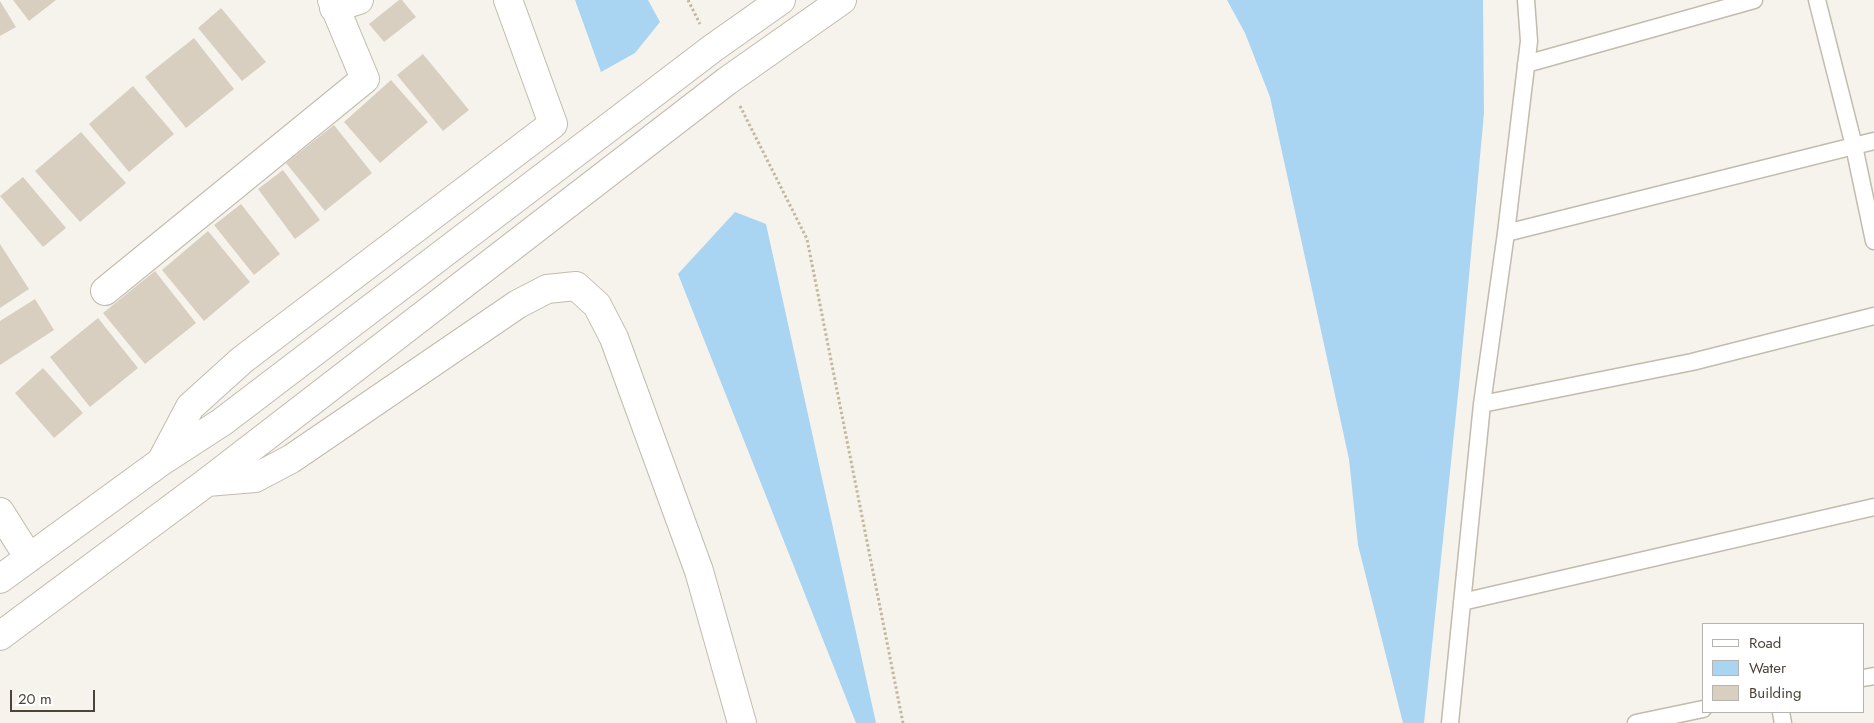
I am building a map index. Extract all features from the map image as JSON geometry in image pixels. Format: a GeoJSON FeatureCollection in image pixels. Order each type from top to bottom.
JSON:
{"type":"FeatureCollection","features":[{"type":"Feature","properties":{"kind":"street"},"geometry":{"type":"LineString","coordinates":[[162,461],[190,407],[242,360],[553,124],[508,0]]}},
{"type":"Feature","properties":{"kind":"street"},"geometry":{"type":"LineString","coordinates":[[0,579],[162,461],[222,422],[713,48],[781,0]]}},
{"type":"Feature","properties":{"kind":"street"},"geometry":{"type":"LineString","coordinates":[[0,636],[207,482],[728,81],[842,0]]}},
{"type":"Feature","properties":{"kind":"street"},"geometry":{"type":"LineString","coordinates":[[105,291],[365,79],[342,3]]}},
{"type":"Feature","properties":{"kind":"street"},"geometry":{"type":"LineString","coordinates":[[207,482],[255,478],[291,459],[518,304],[547,290],[576,286],[597,305],[614,338],[699,571],[739,722]]}},
{"type":"Feature","properties":{"kind":"street"},"geometry":{"type":"LineString","coordinates":[[0,512],[28,558]]}},
{"type":"Feature","properties":{"kind":"lane"},"geometry":{"type":"LineString","coordinates":[[1450,723],[1482,404],[1506,233],[1529,41],[1526,0]]}},
{"type":"Feature","properties":{"kind":"lane"},"geometry":{"type":"LineString","coordinates":[[1526,64],[1754,0]]}},
{"type":"Feature","properties":{"kind":"lane"},"geometry":{"type":"LineString","coordinates":[[1817,0],[1854,146],[1874,241]]}},
{"type":"Feature","properties":{"kind":"lane"},"geometry":{"type":"LineString","coordinates":[[1506,233],[1874,142]]}},
{"type":"Feature","properties":{"kind":"lane"},"geometry":{"type":"LineString","coordinates":[[1482,404],[1692,362],[1874,316]]}},
{"type":"Feature","properties":{"kind":"lane"},"geometry":{"type":"LineString","coordinates":[[1462,602],[1874,507]]}},
{"type":"Feature","properties":{"kind":"lane"},"geometry":{"type":"LineString","coordinates":[[1636,723],[1702,710]]}},
{"type":"Feature","properties":{"kind":"path"},"geometry":{"type":"LineString","coordinates":[[728,81],[807,239],[904,723]]}},
{"type":"Feature","properties":{"kind":"water"},"geometry":{"type":"Polygon","coordinates":[[[575,0],[648,0],[660,22],[635,53],[601,72],[575,0]]]}},
{"type":"Feature","properties":{"kind":"water"},"geometry":{"type":"Polygon","coordinates":[[[1227,0],[1483,0],[1484,113],[1459,385],[1424,723],[1403,723],[1358,545],[1349,459],[1270,97],[1245,33],[1227,0]]]}},
{"type":"Feature","properties":{"kind":"water"},"geometry":{"type":"Polygon","coordinates":[[[735,212],[766,224],[876,723],[856,723],[678,274],[735,212]]]}},
{"type":"Feature","properties":{"kind":"building"},"geometry":{"type":"Polygon","coordinates":[[[13,0],[56,0],[29,21],[13,0]]]}},
{"type":"Feature","properties":{"kind":"building"},"geometry":{"type":"Polygon","coordinates":[[[399,0],[402,0],[416,17],[384,42],[369,24],[399,0]]]}},
{"type":"Feature","properties":{"kind":"building"},"geometry":{"type":"Polygon","coordinates":[[[0,1],[16,27],[0,36],[0,1]]]}},
{"type":"Feature","properties":{"kind":"building"},"geometry":{"type":"Polygon","coordinates":[[[221,8],[266,62],[242,81],[198,28],[221,8]]]}},
{"type":"Feature","properties":{"kind":"building"},"geometry":{"type":"Polygon","coordinates":[[[194,38],[234,89],[186,128],[145,77],[194,38]]]}},
{"type":"Feature","properties":{"kind":"building"},"geometry":{"type":"Polygon","coordinates":[[[423,54],[469,110],[443,131],[397,75],[423,54]]]}},
{"type":"Feature","properties":{"kind":"building"},"geometry":{"type":"Polygon","coordinates":[[[391,80],[428,122],[380,163],[344,122],[391,80]]]}},
{"type":"Feature","properties":{"kind":"building"},"geometry":{"type":"Polygon","coordinates":[[[133,86],[174,134],[129,172],[89,124],[133,86]]]}},
{"type":"Feature","properties":{"kind":"building"},"geometry":{"type":"Polygon","coordinates":[[[334,125],[372,173],[325,211],[286,163],[334,125]]]}},
{"type":"Feature","properties":{"kind":"building"},"geometry":{"type":"Polygon","coordinates":[[[81,132],[126,183],[80,222],[35,171],[81,132]]]}},
{"type":"Feature","properties":{"kind":"building"},"geometry":{"type":"Polygon","coordinates":[[[283,170],[320,220],[295,239],[258,189],[283,170]]]}},
{"type":"Feature","properties":{"kind":"building"},"geometry":{"type":"Polygon","coordinates":[[[23,177],[66,228],[43,247],[0,196],[23,177]]]}},
{"type":"Feature","properties":{"kind":"building"},"geometry":{"type":"Polygon","coordinates":[[[241,204],[280,254],[254,275],[214,225],[241,204]]]}},
{"type":"Feature","properties":{"kind":"building"},"geometry":{"type":"Polygon","coordinates":[[[208,231],[250,282],[204,321],[162,270],[208,231]]]}},
{"type":"Feature","properties":{"kind":"building"},"geometry":{"type":"Polygon","coordinates":[[[0,244],[29,289],[0,308],[0,244]]]}},
{"type":"Feature","properties":{"kind":"building"},"geometry":{"type":"Polygon","coordinates":[[[155,271],[196,323],[145,364],[103,313],[155,271]]]}},
{"type":"Feature","properties":{"kind":"building"},"geometry":{"type":"Polygon","coordinates":[[[35,299],[54,330],[0,365],[0,321],[35,299]]]}},
{"type":"Feature","properties":{"kind":"building"},"geometry":{"type":"Polygon","coordinates":[[[98,318],[138,368],[90,407],[50,357],[98,318]]]}},
{"type":"Feature","properties":{"kind":"building"},"geometry":{"type":"Polygon","coordinates":[[[43,368],[83,413],[54,438],[15,393],[43,368]]]}}]}
